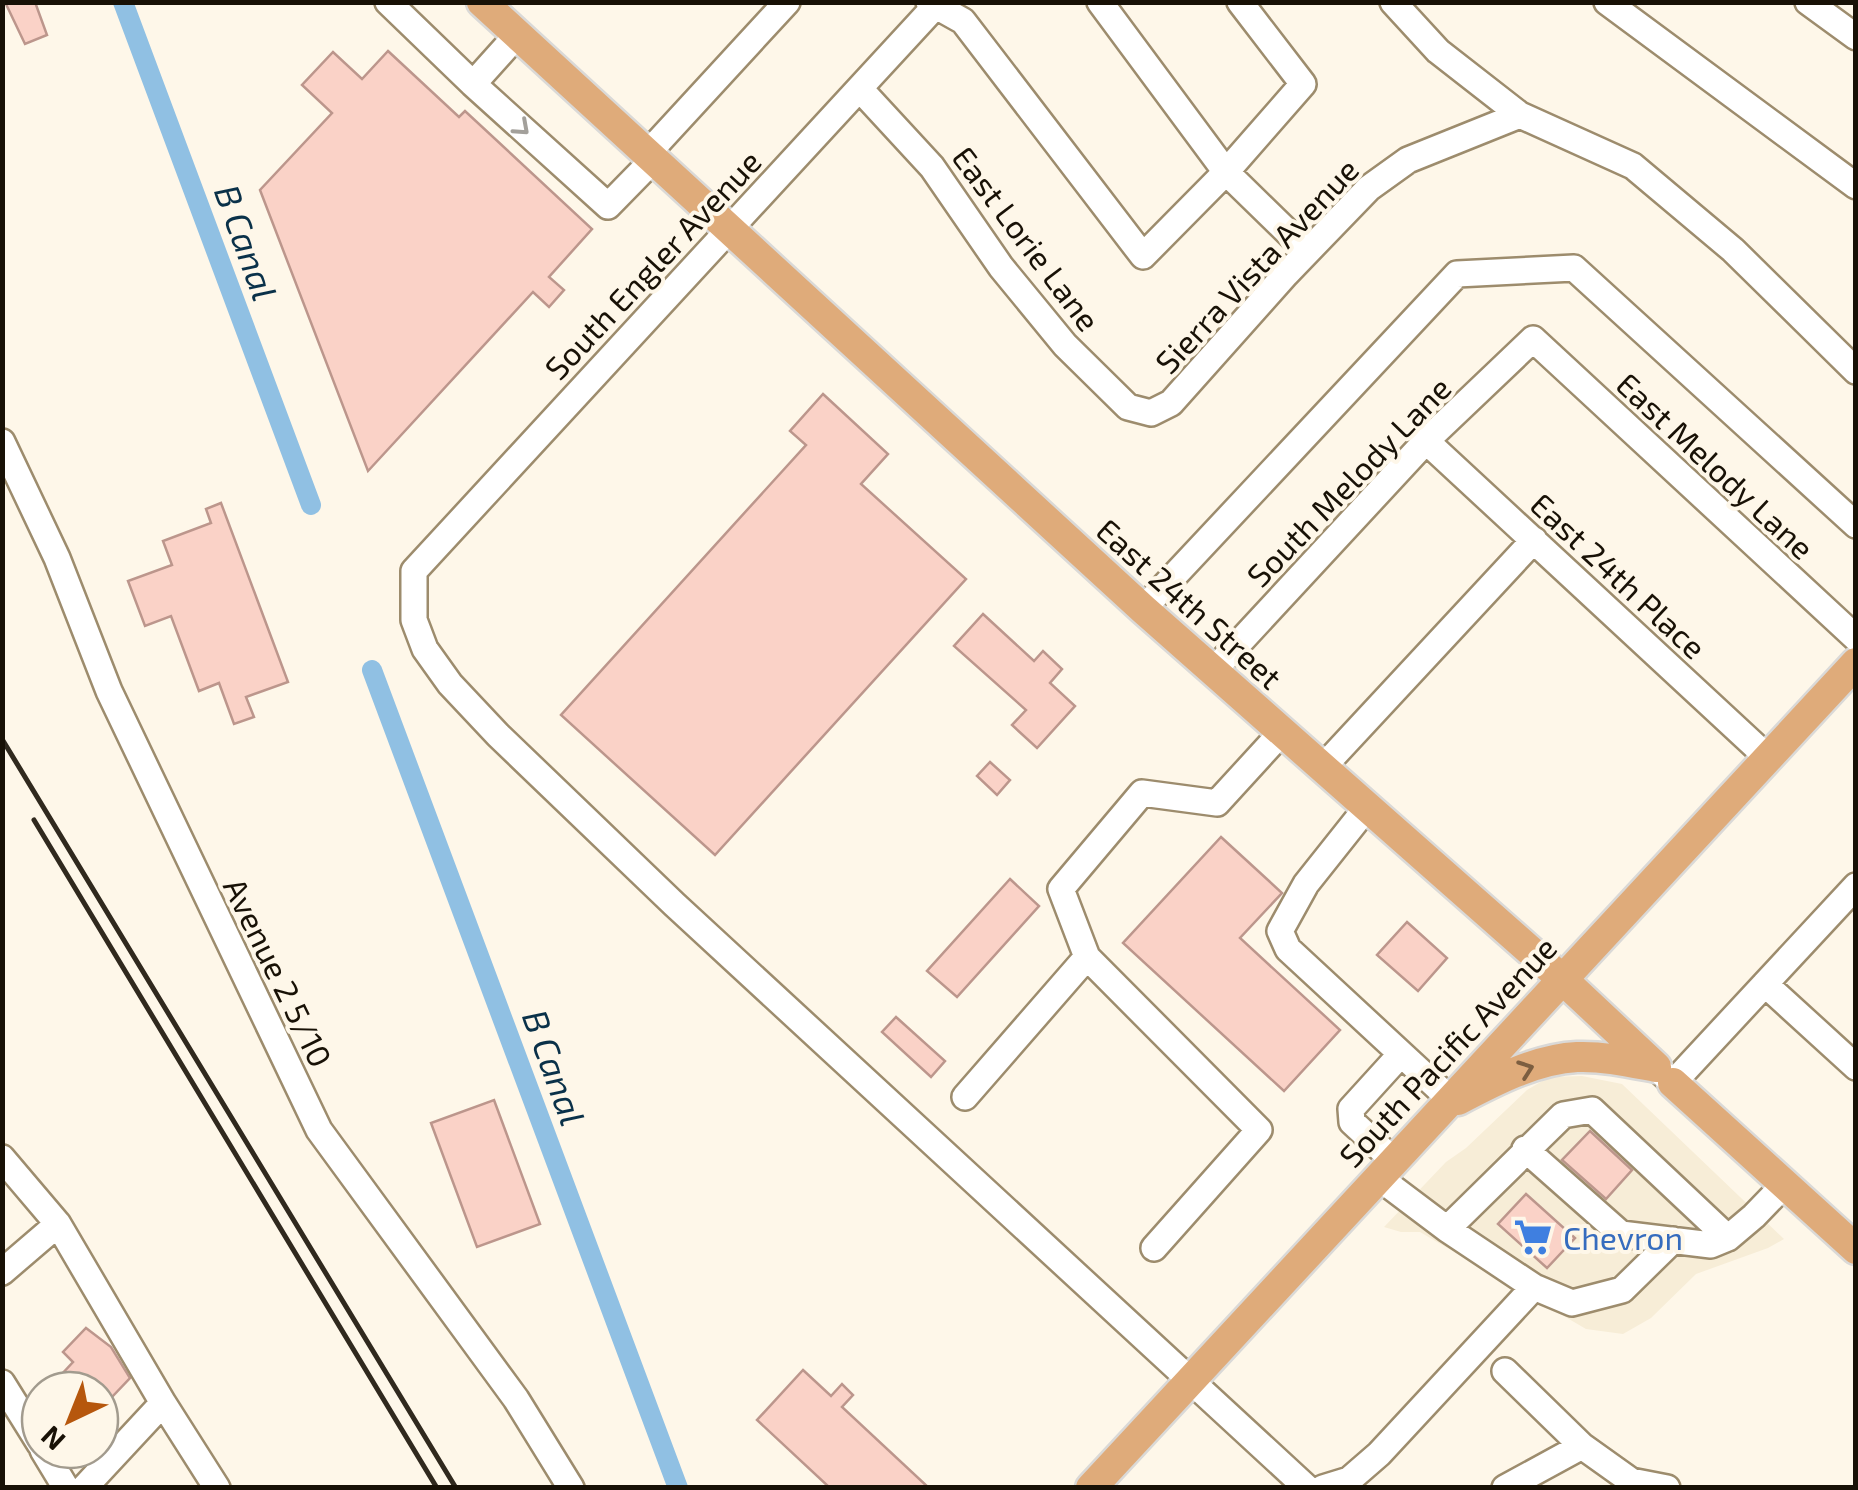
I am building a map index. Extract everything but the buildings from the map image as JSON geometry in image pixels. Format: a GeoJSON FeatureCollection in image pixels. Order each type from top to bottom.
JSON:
{"type":"FeatureCollection","features":[{"type":"Feature","properties":{"kind":"main road","name":"East 24th Street"},"geometry":{"type":"LineString","coordinates":[[482,2],[1142,609],[1561,978],[1856,1250]]}},
{"type":"Feature","properties":{"kind":"main road","name":"South Pacific Avenue"},"geometry":{"type":"LineString","coordinates":[[1091,1488],[1856,663]]}},
{"type":"Feature","properties":{"kind":"main road"},"geometry":{"type":"LineString","coordinates":[[1444,1105],[1540,1064],[1574,1057],[1602,1057],[1665,1075]]}},
{"type":"Feature","properties":{"kind":"street"},"geometry":{"type":"LineString","coordinates":[[388,2],[608,206],[787,2]]}},
{"type":"Feature","properties":{"kind":"street"},"geometry":{"type":"LineString","coordinates":[[1100,2],[1226,172],[1308,251]]}},
{"type":"Feature","properties":{"kind":"street"},"geometry":{"type":"LineString","coordinates":[[935,4],[963,22],[1142,256],[1226,172],[1303,84],[1240,2]]}},
{"type":"Feature","properties":{"kind":"street"},"geometry":{"type":"LineString","coordinates":[[1393,2],[1438,51],[1520,115],[1632,166],[1733,250],[1856,371]]}},
{"type":"Feature","properties":{"kind":"street"},"geometry":{"type":"LineString","coordinates":[[1607,2],[1856,186]]}},
{"type":"Feature","properties":{"kind":"street"},"geometry":{"type":"LineString","coordinates":[[1808,2],[1856,37]]}},
{"type":"Feature","properties":{"kind":"street","name":"South Engler Avenue"},"geometry":{"type":"LineString","coordinates":[[935,4],[414,570],[414,620],[425,649],[450,684],[498,735],[674,904],[1190,1380]]}},
{"type":"Feature","properties":{"kind":"street"},"geometry":{"type":"LineString","coordinates":[[473,84],[518,34]]}},
{"type":"Feature","properties":{"kind":"street","name":"East Lorie Lane"},"geometry":{"type":"LineString","coordinates":[[860,89],[932,167],[1000,267],[1065,345],[1128,407],[1151,413]]}},
{"type":"Feature","properties":{"kind":"street","name":"Sierra Vista Avenue"},"geometry":{"type":"LineString","coordinates":[[1151,413],[1171,403],[1369,188],[1408,160],[1520,115]]}},
{"type":"Feature","properties":{"kind":"street"},"geometry":{"type":"LineString","coordinates":[[1142,609],[1457,274],[1574,268],[1856,525]]}},
{"type":"Feature","properties":{"kind":"street","name":"South Melody Lane"},"geometry":{"type":"LineString","coordinates":[[1213,671],[1426,441],[1533,339]]}},
{"type":"Feature","properties":{"kind":"street","name":"East Melody Lane"},"geometry":{"type":"LineString","coordinates":[[1533,339],[1856,638]]}},
{"type":"Feature","properties":{"kind":"street","name":"East 24th Place"},"geometry":{"type":"LineString","coordinates":[[1426,441],[1768,758]]}},
{"type":"Feature","properties":{"kind":"street","name":"Avenue 2 5/10"},"geometry":{"type":"LineString","coordinates":[[2,442],[57,558],[109,691],[319,1130],[516,1399],[572,1488]]}},
{"type":"Feature","properties":{"kind":"street"},"geometry":{"type":"LineString","coordinates":[[1322,767],[1534,540]]}},
{"type":"Feature","properties":{"kind":"street"},"geometry":{"type":"LineString","coordinates":[[1154,1248],[1259,1130],[1088,958],[1061,889],[1142,792],[1218,803],[1282,732]]}},
{"type":"Feature","properties":{"kind":"street"},"geometry":{"type":"LineString","coordinates":[[1368,806],[1306,884],[1280,931],[1288,949],[1401,1054],[1444,1105]]}},
{"type":"Feature","properties":{"kind":"street"},"geometry":{"type":"LineString","coordinates":[[1665,1075],[1846,915],[1856,886]]}},
{"type":"Feature","properties":{"kind":"street"},"geometry":{"type":"LineString","coordinates":[[965,1097],[1088,958]]}},
{"type":"Feature","properties":{"kind":"street"},"geometry":{"type":"LineString","coordinates":[[1764,984],[1856,1067]]}},
{"type":"Feature","properties":{"kind":"street"},"geometry":{"type":"LineString","coordinates":[[1401,1054],[1350,1109],[1352,1122],[1386,1169],[1446,1229],[1534,1288],[1572,1304],[1622,1290],[1673,1240]]}},
{"type":"Feature","properties":{"kind":"street"},"geometry":{"type":"LineString","coordinates":[[1446,1229],[1563,1115],[1592,1110],[1728,1238]]}},
{"type":"Feature","properties":{"kind":"street"},"geometry":{"type":"LineString","coordinates":[[1526,1149],[1622,1234],[1712,1245],[1728,1238],[1784,1186]]}},
{"type":"Feature","properties":{"kind":"street"},"geometry":{"type":"LineString","coordinates":[[2,1158],[58,1224],[162,1404],[216,1488]]}},
{"type":"Feature","properties":{"kind":"street"},"geometry":{"type":"LineString","coordinates":[[2,1272],[58,1224]]}},
{"type":"Feature","properties":{"kind":"street"},"geometry":{"type":"LineString","coordinates":[[1323,1488],[1349,1480],[1379,1454],[1534,1288]]}},
{"type":"Feature","properties":{"kind":"street"},"geometry":{"type":"LineString","coordinates":[[1505,1371],[1582,1446],[1631,1481],[1668,1488]]}},
{"type":"Feature","properties":{"kind":"street"},"geometry":{"type":"LineString","coordinates":[[1190,1380],[1306,1488]]}},
{"type":"Feature","properties":{"kind":"street"},"geometry":{"type":"LineString","coordinates":[[2,1383],[20,1412]]}},
{"type":"Feature","properties":{"kind":"street"},"geometry":{"type":"LineString","coordinates":[[84,1488],[162,1404]]}},
{"type":"Feature","properties":{"kind":"street"},"geometry":{"type":"LineString","coordinates":[[1505,1488],[1582,1446]]}},
{"type":"Feature","properties":{"kind":"shaded area"},"geometry":{"type":"Polygon","coordinates":[[[1582,1076],[1622,1084],[1784,1239],[1696,1274],[1651,1318],[1623,1334],[1586,1329],[1420,1232],[1384,1227],[1446,1162],[1527,1090],[1549,1077],[1582,1076]]]}},
{"type":"Feature","properties":{"kind":"waterway","name":"B Canal"},"geometry":{"type":"LineString","coordinates":[[123,2],[311,505]]}},
{"type":"Feature","properties":{"kind":"waterway","name":"B Canal"},"geometry":{"type":"LineString","coordinates":[[372,670],[678,1488]]}},
{"type":"Feature","properties":{"kind":"railway"},"geometry":{"type":"LineString","coordinates":[[2,739],[456,1488]]}},
{"type":"Feature","properties":{"kind":"railway"},"geometry":{"type":"LineString","coordinates":[[34,820],[437,1488]]}},
{"type":"Feature","properties":{"kind":"place","name":"Chevron"},"geometry":{"type":"Point","coordinates":[1533,1237]}}]}
